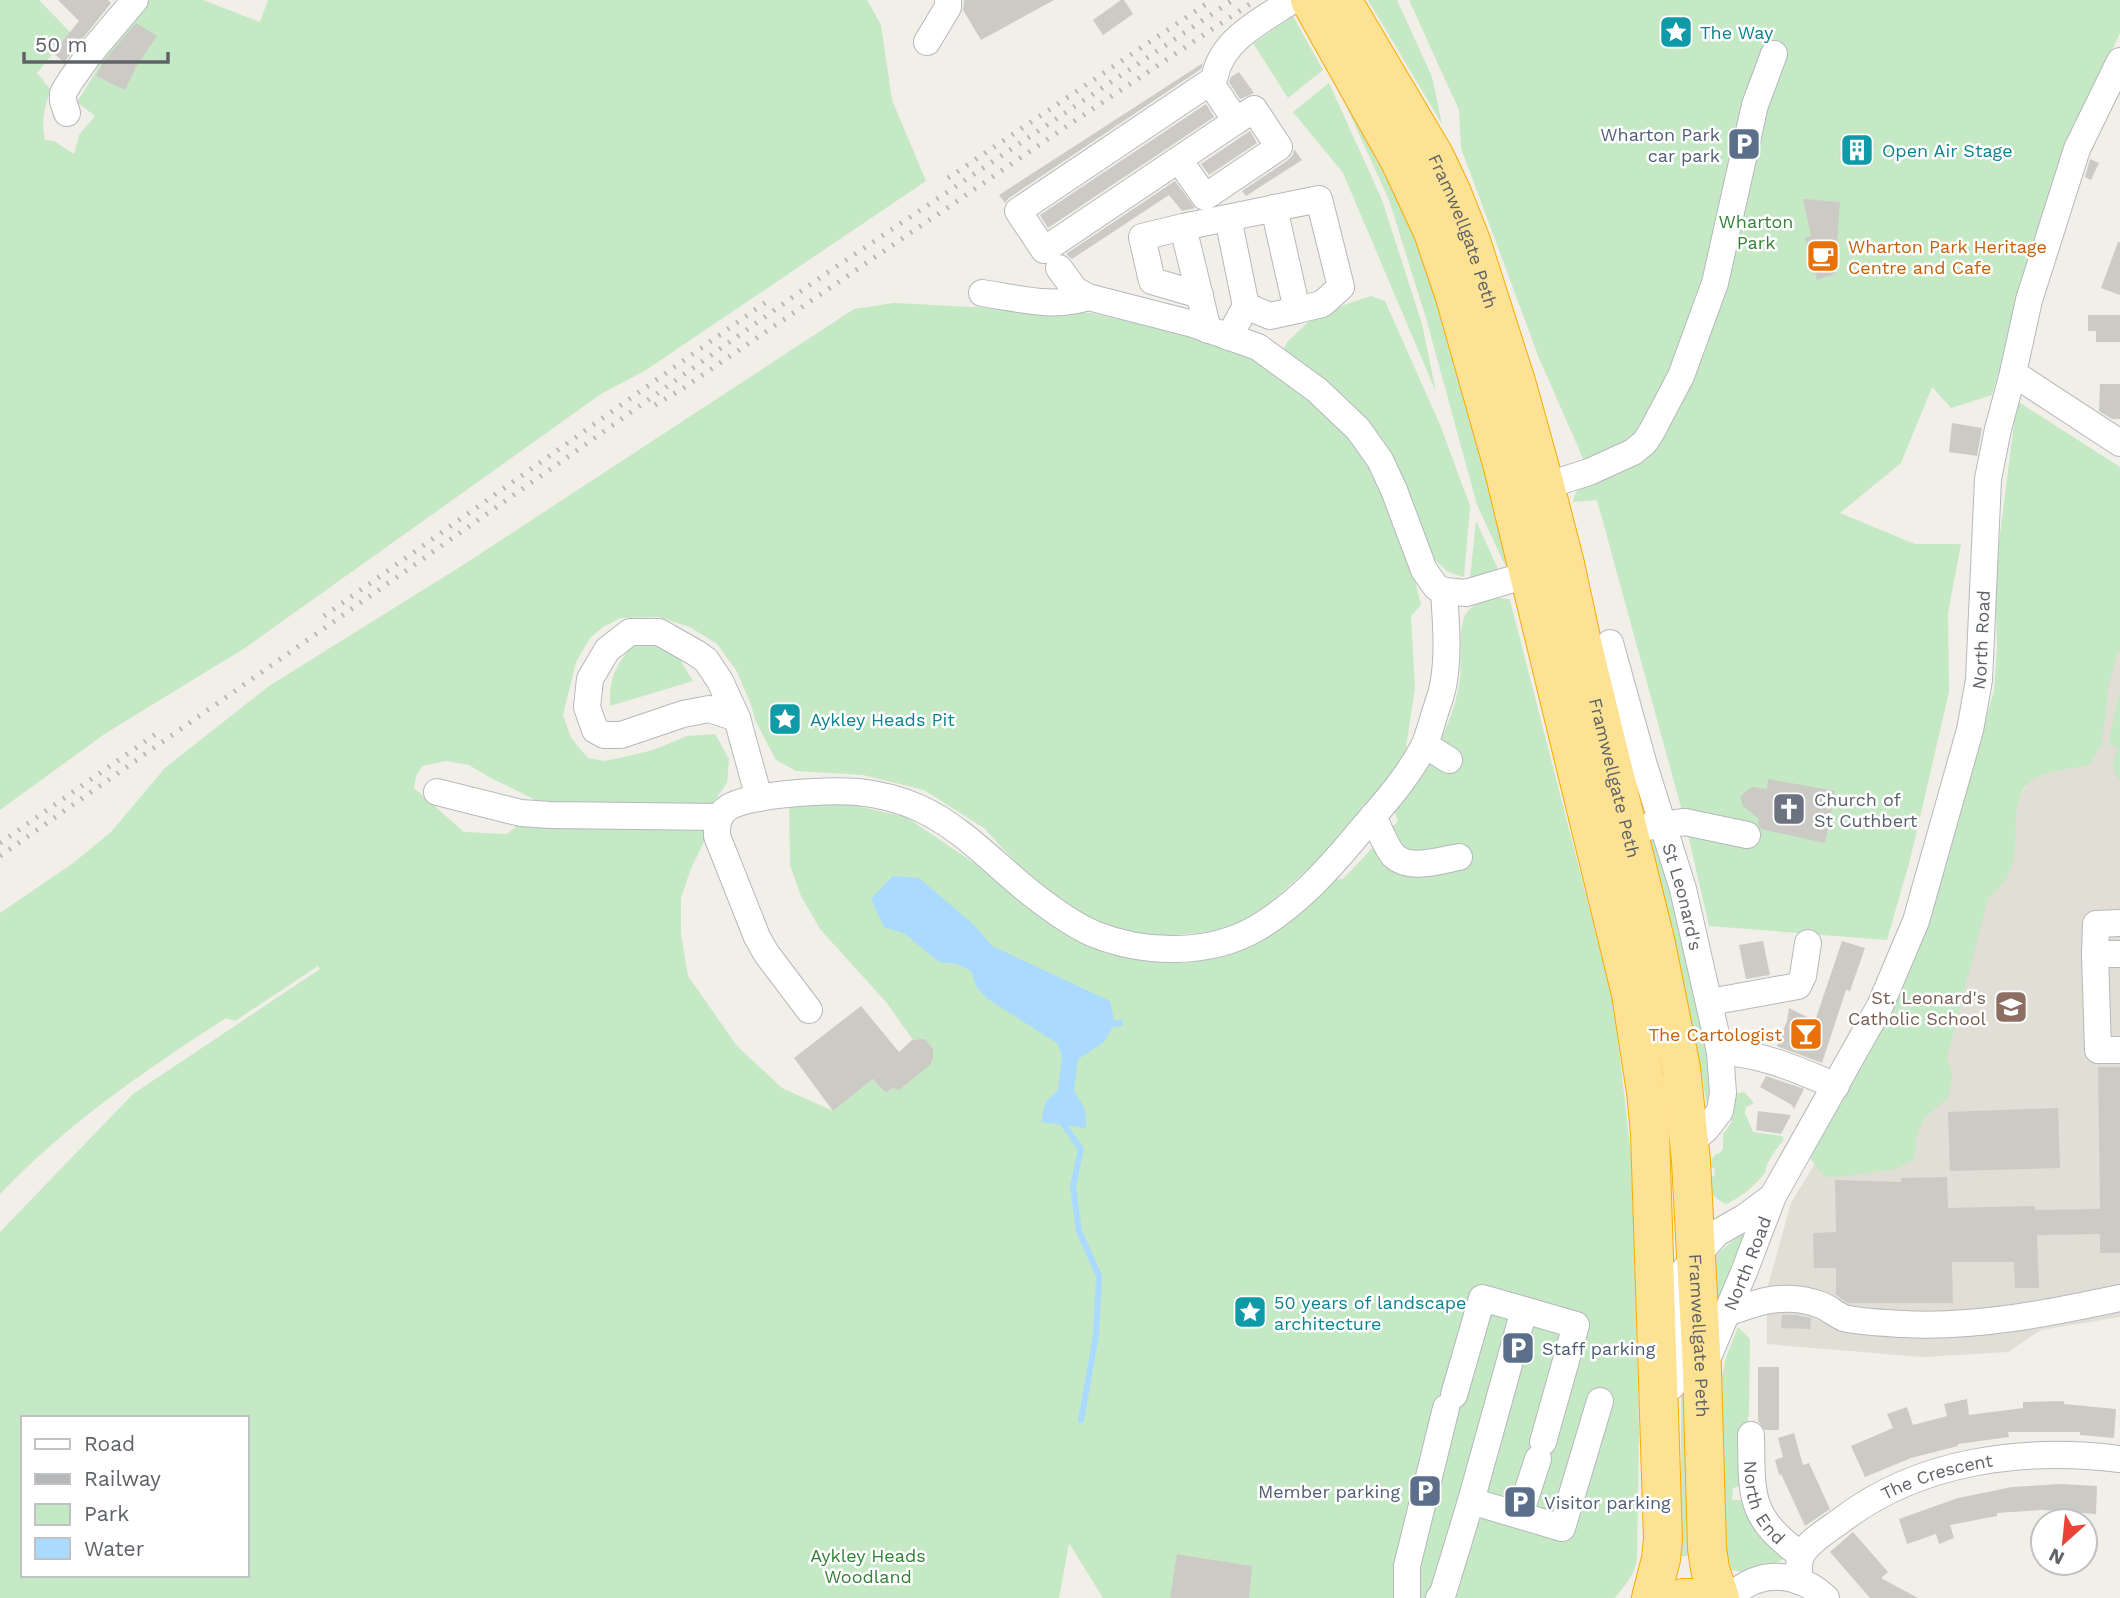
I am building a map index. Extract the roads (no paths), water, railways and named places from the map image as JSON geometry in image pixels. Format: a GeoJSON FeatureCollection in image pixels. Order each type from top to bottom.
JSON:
{"type":"FeatureCollection","features":[{"type":"Feature","properties":{"kind":"highway","name":"Framwellgate Peth"},"geometry":{"type":"LineString","coordinates":[[1310,0],[1400,161],[1433,232],[1455,297],[1503,467],[1528,575],[1628,830],[1631,994],[1646,1091],[1654,1216],[1663,1539],[1651,1598]]}},
{"type":"Feature","properties":{"kind":"highway","name":"Framwellgate Peth"},"geometry":{"type":"LineString","coordinates":[[1342,0],[1424,138],[1452,193],[1471,241],[1517,385],[1545,486],[1670,1007],[1686,1101],[1697,1254],[1707,1548],[1710,1569],[1720,1598]]}},
{"type":"Feature","properties":{"kind":"highway"},"geometry":{"type":"LineString","coordinates":[[1683,1598],[1713,1598]]}},
{"type":"Feature","properties":{"kind":"street"},"geometry":{"type":"LineString","coordinates":[[67,113],[63,101],[71,80],[135,0]]}},
{"type":"Feature","properties":{"kind":"street"},"geometry":{"type":"LineString","coordinates":[[927,41],[948,8],[948,0]]}},
{"type":"Feature","properties":{"kind":"street"},"geometry":{"type":"LineString","coordinates":[[1215,76],[1222,55],[1240,36],[1293,0]]}},
{"type":"Feature","properties":{"kind":"street"},"geometry":{"type":"LineString","coordinates":[[1545,486],[1589,472],[1633,452],[1645,442],[1658,420],[1681,376],[1715,283],[1755,105],[1774,54]]}},
{"type":"Feature","properties":{"kind":"street","name":"North Road"},"geometry":{"type":"LineString","coordinates":[[1702,1370],[1773,1196],[1886,993],[1916,921],[1969,730],[1979,680],[1988,479],[1998,429],[2029,300],[2077,149],[2120,61]]}},
{"type":"Feature","properties":{"kind":"street"},"geometry":{"type":"LineString","coordinates":[[1171,165],[1205,197],[1279,147],[1254,109],[1044,250],[1018,211],[1210,82],[1236,121]]}},
{"type":"Feature","properties":{"kind":"street"},"geometry":{"type":"LineString","coordinates":[[1171,165],[1192,225],[1199,295],[1219,334]]}},
{"type":"Feature","properties":{"kind":"street"},"geometry":{"type":"LineString","coordinates":[[1199,295],[1152,281],[1142,237],[1319,199],[1341,287],[1322,304],[1270,316],[1246,306]]}},
{"type":"Feature","properties":{"kind":"street"},"geometry":{"type":"LineString","coordinates":[[1274,208],[1297,310]]}},
{"type":"Feature","properties":{"kind":"street"},"geometry":{"type":"LineString","coordinates":[[1228,218],[1246,306]]}},
{"type":"Feature","properties":{"kind":"street"},"geometry":{"type":"LineString","coordinates":[[1059,268],[1075,290],[1088,297],[1219,334],[1258,348],[1317,390],[1358,429],[1380,460],[1424,569],[1436,587],[1444,591],[1465,593],[1565,564]]}},
{"type":"Feature","properties":{"kind":"street"},"geometry":{"type":"LineString","coordinates":[[982,293],[1051,304],[1073,302],[1088,297]]}},
{"type":"Feature","properties":{"kind":"street"},"geometry":{"type":"LineString","coordinates":[[1219,334],[1246,306]]}},
{"type":"Feature","properties":{"kind":"street"},"geometry":{"type":"LineString","coordinates":[[2013,373],[2120,443]]}},
{"type":"Feature","properties":{"kind":"street"},"geometry":{"type":"LineString","coordinates":[[809,1010],[757,937],[717,836],[720,817],[733,804],[759,798],[850,792],[877,795],[917,807],[944,822],[1071,922],[1106,938],[1159,949],[1191,948],[1242,936],[1274,917],[1338,858],[1403,779],[1425,745],[1443,687],[1447,648],[1444,591]]}},
{"type":"Feature","properties":{"kind":"street"},"geometry":{"type":"LineString","coordinates":[[737,718],[709,709],[683,714],[621,735],[604,735],[595,730],[587,707],[590,679],[607,650],[631,632],[659,632],[706,660],[720,681],[737,718],[759,798]]}},
{"type":"Feature","properties":{"kind":"street","name":"St Leonard's"},"geometry":{"type":"LineString","coordinates":[[1610,643],[1643,762],[1628,830],[1683,889],[1720,1052],[1723,1093],[1720,1111],[1706,1129],[1689,1144]]}},
{"type":"Feature","properties":{"kind":"street"},"geometry":{"type":"LineString","coordinates":[[1425,745],[1449,760]]}},
{"type":"Feature","properties":{"kind":"street"},"geometry":{"type":"LineString","coordinates":[[1608,748],[1643,762]]}},
{"type":"Feature","properties":{"kind":"street"},"geometry":{"type":"LineString","coordinates":[[437,792],[521,813],[564,816],[720,817]]}},
{"type":"Feature","properties":{"kind":"street"},"geometry":{"type":"LineString","coordinates":[[1373,816],[1395,856],[1405,862],[1420,864],[1460,857]]}},
{"type":"Feature","properties":{"kind":"street"},"geometry":{"type":"LineString","coordinates":[[1628,830],[1685,822],[1746,835]]}},
{"type":"Feature","properties":{"kind":"street"},"geometry":{"type":"LineString","coordinates":[[2120,923],[2096,924],[2108,954],[2098,1050],[2120,1050]]}},
{"type":"Feature","properties":{"kind":"street"},"geometry":{"type":"LineString","coordinates":[[1710,1002],[1798,986],[1803,976],[1808,943]]}},
{"type":"Feature","properties":{"kind":"street"},"geometry":{"type":"LineString","coordinates":[[1720,1052],[1766,1059],[1836,1086]]}},
{"type":"Feature","properties":{"kind":"street","name":"North Road"},"geometry":{"type":"LineString","coordinates":[[1660,1427],[1669,1401],[1675,1368],[1676,1283],[1679,1276],[1717,1233],[1773,1196]]}},
{"type":"Feature","properties":{"kind":"street"},"geometry":{"type":"LineString","coordinates":[[1407,1598],[1407,1566],[1450,1402],[1482,1298],[1576,1325],[1520,1514]]}},
{"type":"Feature","properties":{"kind":"street"},"geometry":{"type":"LineString","coordinates":[[1727,1313],[1762,1300],[1789,1299],[1819,1304],[1845,1318],[1904,1324],[1964,1323],[2069,1309],[2120,1298]]}},
{"type":"Feature","properties":{"kind":"street"},"geometry":{"type":"LineString","coordinates":[[1438,1598],[1443,1593],[1471,1501],[1524,1310]]}},
{"type":"Feature","properties":{"kind":"street"},"geometry":{"type":"LineString","coordinates":[[1471,1501],[1563,1528],[1600,1401]]}},
{"type":"Feature","properties":{"kind":"street","name":"North End"},"geometry":{"type":"LineString","coordinates":[[1751,1435],[1745,1494],[1779,1539],[1798,1572],[1826,1598]]}},
{"type":"Feature","properties":{"kind":"street","name":"The Crescent"},"geometry":{"type":"LineString","coordinates":[[1798,1572],[1816,1539],[1864,1504],[1910,1480],[1965,1465],[2020,1456],[2066,1454],[2120,1459]]}},
{"type":"Feature","properties":{"kind":"street"},"geometry":{"type":"LineString","coordinates":[[1726,1598],[1763,1578],[1782,1577],[1798,1572]]}},
{"type":"Feature","properties":{"kind":"street"},"geometry":{"type":"LineString","coordinates":[[1767,1598],[1779,1584],[1798,1572]]}},
{"type":"Feature","properties":{"kind":"water"},"geometry":{"type":"Polygon","coordinates":[[[893,876],[919,878],[974,925],[992,946],[1110,1001],[1115,1024],[1103,1043],[1078,1059],[1074,1091],[1085,1109],[1086,1128],[1041,1122],[1045,1103],[1058,1090],[1062,1057],[1058,1044],[988,999],[977,988],[971,971],[957,964],[939,962],[905,934],[884,927],[871,899],[893,876]]]}},
{"type":"Feature","properties":{"kind":"waterway"},"geometry":{"type":"LineString","coordinates":[[1115,1024],[1120,1023]]}},
{"type":"Feature","properties":{"kind":"waterway"},"geometry":{"type":"LineString","coordinates":[[1064,1125],[1081,1149],[1073,1186],[1079,1231],[1099,1276],[1096,1336],[1081,1420]]}},
{"type":"Feature","properties":{"kind":"railway"},"geometry":{"type":"LineString","coordinates":[[948,178],[1212,0]]}},
{"type":"Feature","properties":{"kind":"railway"},"geometry":{"type":"LineString","coordinates":[[0,856],[821,277],[1233,0]]}},
{"type":"Feature","properties":{"kind":"railway"},"geometry":{"type":"LineString","coordinates":[[655,405],[1256,0]]}},
{"type":"Feature","properties":{"kind":"railway"},"geometry":{"type":"LineString","coordinates":[[324,616],[766,302]]}},
{"type":"Feature","properties":{"kind":"railway"},"geometry":{"type":"LineString","coordinates":[[0,843],[160,731]]}},
{"type":"Feature","properties":{"kind":"place","name":"The Way"},"geometry":{"type":"Point","coordinates":[1676,32]}},
{"type":"Feature","properties":{"kind":"place","name":"Wharton Park car park"},"geometry":{"type":"Point","coordinates":[1744,144]}},
{"type":"Feature","properties":{"kind":"place","name":"Open Air Stage"},"geometry":{"type":"Point","coordinates":[1857,150]}},
{"type":"Feature","properties":{"kind":"place","name":"Wharton Park Heritage Centre and Cafe"},"geometry":{"type":"Point","coordinates":[1823,256]}},
{"type":"Feature","properties":{"kind":"place","name":"Aykley Heads Pit"},"geometry":{"type":"Point","coordinates":[785,719]}},
{"type":"Feature","properties":{"kind":"place","name":"Church of St Cuthbert"},"geometry":{"type":"Point","coordinates":[1789,809]}},
{"type":"Feature","properties":{"kind":"place","name":"St. Leonard's Catholic School"},"geometry":{"type":"Point","coordinates":[2011,1007]}},
{"type":"Feature","properties":{"kind":"place","name":"The Cartologist"},"geometry":{"type":"Point","coordinates":[1806,1034]}},
{"type":"Feature","properties":{"kind":"place","name":"50 years of landscape architecture"},"geometry":{"type":"Point","coordinates":[1250,1312]}},
{"type":"Feature","properties":{"kind":"place","name":"Staff parking"},"geometry":{"type":"Point","coordinates":[1518,1348]}},
{"type":"Feature","properties":{"kind":"place","name":"Member parking"},"geometry":{"type":"Point","coordinates":[1425,1491]}},
{"type":"Feature","properties":{"kind":"place","name":"Visitor parking"},"geometry":{"type":"Point","coordinates":[1520,1502]}},
{"type":"Feature","properties":{"kind":"park label","name":"Wharton Park"},"geometry":{"type":"Point","coordinates":[1756,231]}},
{"type":"Feature","properties":{"kind":"park label","name":"Aykley Heads Woodland"},"geometry":{"type":"Point","coordinates":[868,1565]}}]}
